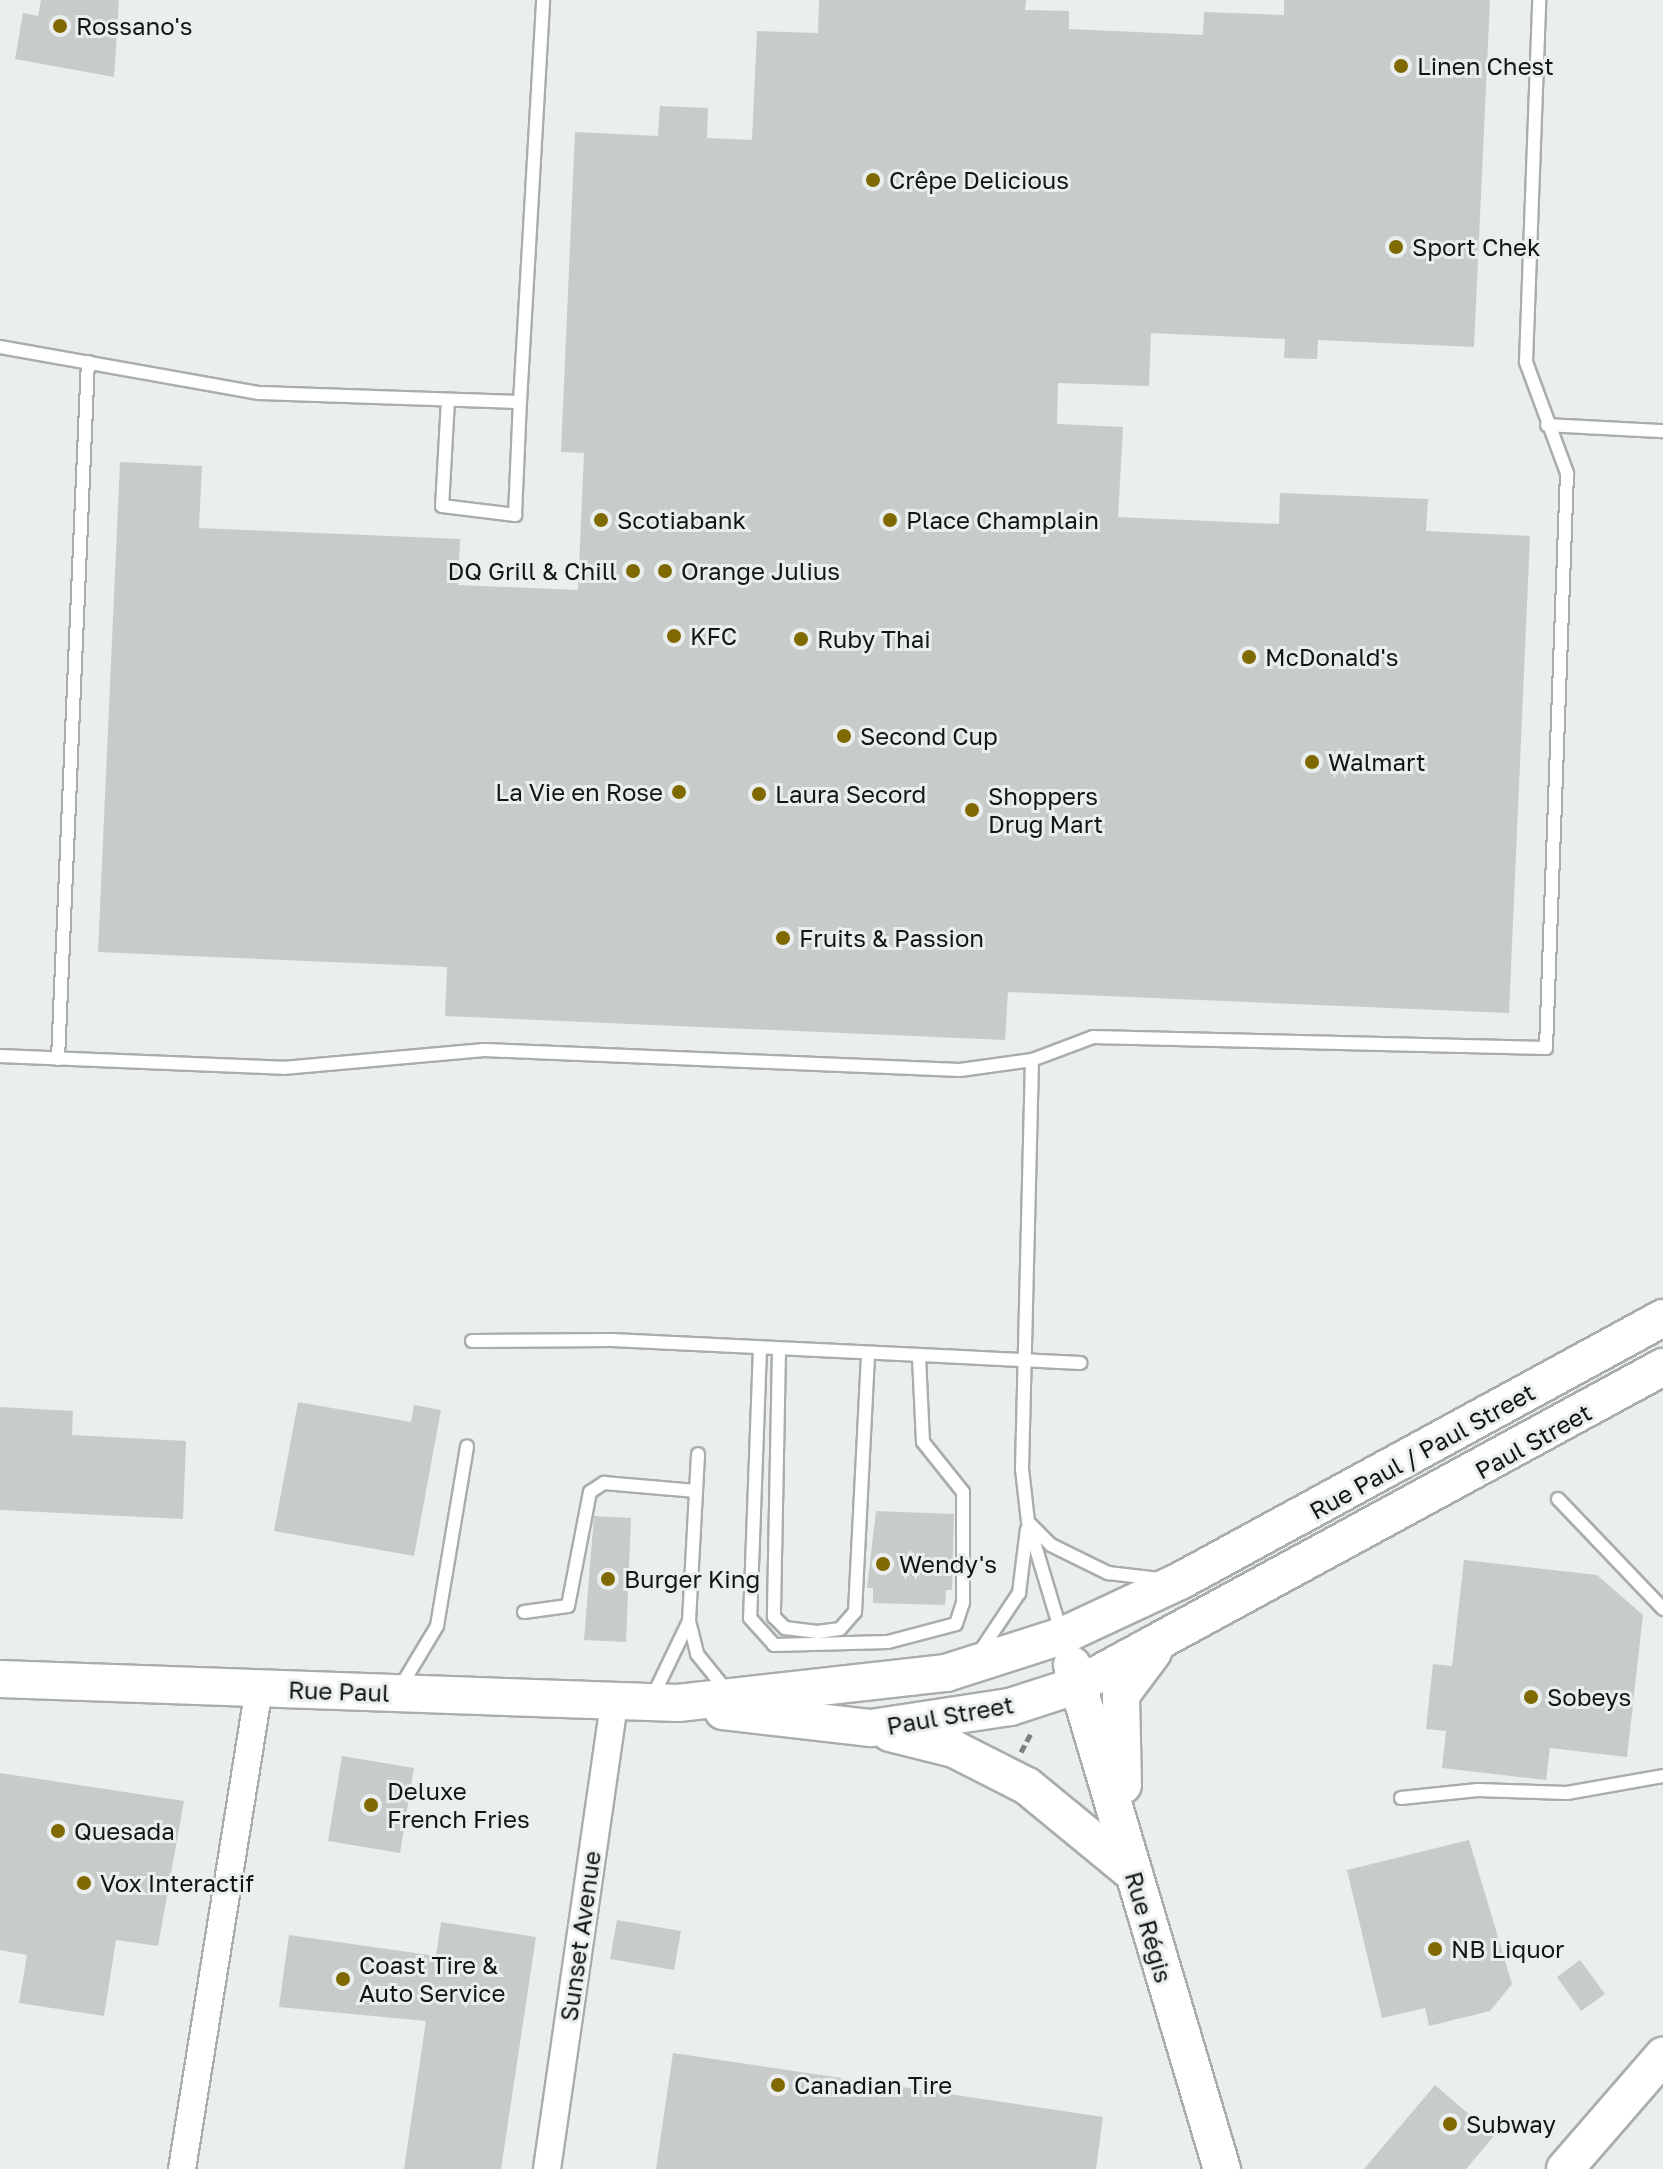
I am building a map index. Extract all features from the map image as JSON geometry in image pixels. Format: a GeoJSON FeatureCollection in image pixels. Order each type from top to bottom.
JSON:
{"type":"FeatureCollection","features":[{"type":"Feature","properties":{"kind":"main road","name":"Rue Paul / Paul Street"},"geometry":{"type":"LineString","coordinates":[[1180,1581],[1663,1318]]}},
{"type":"Feature","properties":{"kind":"main road","name":"Paul Street"},"geometry":{"type":"LineString","coordinates":[[664,1703],[799,1725],[871,1728],[1010,1707],[1078,1685],[1663,1367]]}},
{"type":"Feature","properties":{"kind":"main road","name":"Paul Street"},"geometry":{"type":"LineString","coordinates":[[664,1703],[734,1698],[946,1673],[1062,1636],[1180,1581]]}},
{"type":"Feature","properties":{"kind":"main road"},"geometry":{"type":"LineString","coordinates":[[1134,1874],[1121,1695],[1141,1661],[1174,1634]]}},
{"type":"Feature","properties":{"kind":"main road","name":"Rue Régis"},"geometry":{"type":"LineString","coordinates":[[1062,1636],[1222,2169]]}},
{"type":"Feature","properties":{"kind":"main road","name":"Rue Paul"},"geometry":{"type":"LineString","coordinates":[[0,1679],[664,1703]]}},
{"type":"Feature","properties":{"kind":"main road"},"geometry":{"type":"LineString","coordinates":[[871,1728],[954,1749],[1027,1786],[1134,1874]]}},
{"type":"Feature","properties":{"kind":"main road"},"geometry":{"type":"LineString","coordinates":[[1565,2169],[1663,2056]]}},
{"type":"Feature","properties":{"kind":"street"},"geometry":{"type":"LineString","coordinates":[[182,2169],[259,1688]]}},
{"type":"Feature","properties":{"kind":"street","name":"Sunset Avenue"},"geometry":{"type":"LineString","coordinates":[[547,2169],[614,1702]]}},
{"type":"Feature","properties":{"kind":"lane"},"geometry":{"type":"LineString","coordinates":[[448,400],[442,506],[515,515],[543,0]]}},
{"type":"Feature","properties":{"kind":"lane"},"geometry":{"type":"LineString","coordinates":[[0,1056],[283,1068],[484,1050],[960,1070],[1032,1060],[1093,1037],[1546,1048],[1567,473],[1526,362],[1539,0]]}},
{"type":"Feature","properties":{"kind":"lane"},"geometry":{"type":"LineString","coordinates":[[0,347],[259,393],[520,402]]}},
{"type":"Feature","properties":{"kind":"lane"},"geometry":{"type":"LineString","coordinates":[[58,1059],[88,362]]}},
{"type":"Feature","properties":{"kind":"lane"},"geometry":{"type":"LineString","coordinates":[[1547,425],[1663,431]]}},
{"type":"Feature","properties":{"kind":"lane"},"geometry":{"type":"LineString","coordinates":[[946,1673],[1002,1627],[1019,1593],[1028,1522],[1020,1361],[1032,1060]]}},
{"type":"Feature","properties":{"kind":"lane"},"geometry":{"type":"LineString","coordinates":[[472,1341],[760,1348],[919,1358],[1080,1363]]}},
{"type":"Feature","properties":{"kind":"lane"},"geometry":{"type":"LineString","coordinates":[[760,1348],[750,1618],[774,1645],[888,1642],[956,1624],[963,1602],[963,1492],[923,1442],[919,1358]]}},
{"type":"Feature","properties":{"kind":"lane"},"geometry":{"type":"LineString","coordinates":[[779,1350],[774,1617],[785,1628],[818,1632],[840,1629],[855,1612],[868,1354]]}},
{"type":"Feature","properties":{"kind":"lane"},"geometry":{"type":"LineString","coordinates":[[395,1693],[437,1626],[467,1446]]}},
{"type":"Feature","properties":{"kind":"lane"},"geometry":{"type":"LineString","coordinates":[[664,1703],[689,1621],[698,1454]]}},
{"type":"Feature","properties":{"kind":"lane"},"geometry":{"type":"LineString","coordinates":[[524,1612],[568,1606],[590,1492],[604,1483],[696,1491]]}},
{"type":"Feature","properties":{"kind":"lane"},"geometry":{"type":"LineString","coordinates":[[1558,1499],[1663,1609]]}},
{"type":"Feature","properties":{"kind":"lane"},"geometry":{"type":"LineString","coordinates":[[1028,1522],[1051,1545],[1108,1573],[1180,1581]]}},
{"type":"Feature","properties":{"kind":"lane"},"geometry":{"type":"LineString","coordinates":[[1028,1522],[1062,1636]]}},
{"type":"Feature","properties":{"kind":"lane"},"geometry":{"type":"LineString","coordinates":[[689,1621],[697,1654],[734,1698]]}},
{"type":"Feature","properties":{"kind":"lane"},"geometry":{"type":"LineString","coordinates":[[1401,1798],[1478,1790],[1567,1793],[1663,1776]]}},
{"type":"Feature","properties":{"kind":"path"},"geometry":{"type":"LineString","coordinates":[[1015,1764],[1036,1723]]}},
{"type":"Feature","properties":{"kind":"building"},"geometry":{"type":"Polygon","coordinates":[[[41,0],[119,0],[114,77],[15,59],[23,13],[38,16],[41,0]]]}},
{"type":"Feature","properties":{"kind":"building","name":"Place Champlain"},"geometry":{"type":"Polygon","coordinates":[[[819,0],[1026,0],[1025,10],[1069,11],[1069,29],[1203,35],[1204,12],[1284,15],[1284,0],[1490,0],[1474,347],[1318,340],[1317,359],[1284,358],[1285,339],[1151,333],[1149,386],[1058,383],[1057,424],[1123,427],[1118,517],[1279,524],[1280,493],[1428,499],[1426,531],[1530,536],[1509,1013],[1008,992],[1005,1040],[445,1016],[447,967],[98,952],[120,462],[202,466],[199,528],[460,539],[458,585],[578,590],[584,453],[561,452],[575,132],[658,136],[660,106],[708,108],[707,138],[752,140],[757,31],[818,33],[819,0]]]}},
{"type":"Feature","properties":{"kind":"building"},"geometry":{"type":"Polygon","coordinates":[[[298,1402],[411,1422],[414,1405],[441,1410],[414,1556],[274,1531],[298,1402]]]}},
{"type":"Feature","properties":{"kind":"building"},"geometry":{"type":"Polygon","coordinates":[[[0,1407],[73,1411],[72,1435],[186,1441],[183,1519],[0,1510],[0,1407]]]}},
{"type":"Feature","properties":{"kind":"building"},"geometry":{"type":"Polygon","coordinates":[[[876,1511],[954,1514],[952,1590],[946,1590],[945,1605],[873,1603],[873,1588],[867,1588],[876,1511]]]}},
{"type":"Feature","properties":{"kind":"building","name":"Burger King"},"geometry":{"type":"Polygon","coordinates":[[[594,1516],[631,1518],[626,1642],[584,1640],[594,1516]]]}},
{"type":"Feature","properties":{"kind":"building","name":"Sobeys"},"geometry":{"type":"Polygon","coordinates":[[[1464,1560],[1597,1575],[1643,1615],[1627,1757],[1550,1748],[1546,1780],[1442,1768],[1446,1731],[1426,1729],[1433,1664],[1452,1666],[1464,1560]]]}},
{"type":"Feature","properties":{"kind":"building","name":"Deluxe French Fries"},"geometry":{"type":"Polygon","coordinates":[[[342,1756],[414,1768],[400,1853],[328,1841],[342,1756]]]}},
{"type":"Feature","properties":{"kind":"building","name":"Vox Interactif"},"geometry":{"type":"Polygon","coordinates":[[[0,1773],[184,1801],[158,1946],[116,1940],[104,2016],[19,2003],[27,1955],[0,1950],[0,1773]]]}},
{"type":"Feature","properties":{"kind":"building","name":"NB Liquor"},"geometry":{"type":"Polygon","coordinates":[[[1469,1840],[1512,1984],[1490,2011],[1429,2026],[1425,2008],[1382,2018],[1347,1870],[1469,1840]]]}},
{"type":"Feature","properties":{"kind":"building"},"geometry":{"type":"Polygon","coordinates":[[[617,1920],[681,1931],[674,1970],[610,1959],[617,1920]]]}},
{"type":"Feature","properties":{"kind":"building"},"geometry":{"type":"Polygon","coordinates":[[[441,1922],[536,1937],[501,2169],[404,2169],[426,2021],[279,2007],[289,1935],[436,1956],[441,1922]]]}},
{"type":"Feature","properties":{"kind":"building"},"geometry":{"type":"Polygon","coordinates":[[[1580,1960],[1605,1994],[1581,2011],[1557,1977],[1580,1960]]]}},
{"type":"Feature","properties":{"kind":"building","name":"Canadian Tire"},"geometry":{"type":"Polygon","coordinates":[[[673,2053],[1103,2117],[1096,2169],[656,2169],[673,2053]]]}},
{"type":"Feature","properties":{"kind":"building"},"geometry":{"type":"Polygon","coordinates":[[[1435,2085],[1494,2136],[1466,2169],[1364,2169],[1435,2085]]]}},
{"type":"Feature","properties":{"kind":"place","name":"Rossano's"},"geometry":{"type":"Point","coordinates":[60,26]}},
{"type":"Feature","properties":{"kind":"place","name":"Linen Chest"},"geometry":{"type":"Point","coordinates":[1401,66]}},
{"type":"Feature","properties":{"kind":"place","name":"Crêpe Delicious"},"geometry":{"type":"Point","coordinates":[873,180]}},
{"type":"Feature","properties":{"kind":"place","name":"Sport Chek"},"geometry":{"type":"Point","coordinates":[1396,247]}},
{"type":"Feature","properties":{"kind":"place","name":"Scotiabank"},"geometry":{"type":"Point","coordinates":[601,520]}},
{"type":"Feature","properties":{"kind":"place","name":"Place Champlain"},"geometry":{"type":"Point","coordinates":[890,520]}},
{"type":"Feature","properties":{"kind":"place","name":"DQ Grill & Chill"},"geometry":{"type":"Point","coordinates":[633,571]}},
{"type":"Feature","properties":{"kind":"place","name":"Orange Julius"},"geometry":{"type":"Point","coordinates":[665,571]}},
{"type":"Feature","properties":{"kind":"place","name":"KFC"},"geometry":{"type":"Point","coordinates":[674,636]}},
{"type":"Feature","properties":{"kind":"place","name":"Ruby Thai"},"geometry":{"type":"Point","coordinates":[801,639]}},
{"type":"Feature","properties":{"kind":"place","name":"McDonald's"},"geometry":{"type":"Point","coordinates":[1249,657]}},
{"type":"Feature","properties":{"kind":"place","name":"Second Cup"},"geometry":{"type":"Point","coordinates":[844,736]}},
{"type":"Feature","properties":{"kind":"place","name":"Walmart"},"geometry":{"type":"Point","coordinates":[1312,762]}},
{"type":"Feature","properties":{"kind":"place","name":"La Vie en Rose"},"geometry":{"type":"Point","coordinates":[679,792]}},
{"type":"Feature","properties":{"kind":"place","name":"Laura Secord"},"geometry":{"type":"Point","coordinates":[759,794]}},
{"type":"Feature","properties":{"kind":"place","name":"Shoppers Drug Mart"},"geometry":{"type":"Point","coordinates":[972,810]}},
{"type":"Feature","properties":{"kind":"place","name":"Fruits & Passion"},"geometry":{"type":"Point","coordinates":[783,938]}},
{"type":"Feature","properties":{"kind":"place","name":"Wendy's"},"geometry":{"type":"Point","coordinates":[883,1564]}},
{"type":"Feature","properties":{"kind":"place","name":"Burger King"},"geometry":{"type":"Point","coordinates":[608,1579]}},
{"type":"Feature","properties":{"kind":"place","name":"Sobeys"},"geometry":{"type":"Point","coordinates":[1531,1697]}},
{"type":"Feature","properties":{"kind":"place","name":"Deluxe French Fries"},"geometry":{"type":"Point","coordinates":[371,1805]}},
{"type":"Feature","properties":{"kind":"place","name":"Quesada"},"geometry":{"type":"Point","coordinates":[58,1831]}},
{"type":"Feature","properties":{"kind":"place","name":"Vox Interactif"},"geometry":{"type":"Point","coordinates":[84,1883]}},
{"type":"Feature","properties":{"kind":"place","name":"NB Liquor"},"geometry":{"type":"Point","coordinates":[1435,1949]}},
{"type":"Feature","properties":{"kind":"place","name":"Coast Tire & Auto Service"},"geometry":{"type":"Point","coordinates":[343,1979]}},
{"type":"Feature","properties":{"kind":"place","name":"Canadian Tire"},"geometry":{"type":"Point","coordinates":[778,2085]}},
{"type":"Feature","properties":{"kind":"place","name":"Subway"},"geometry":{"type":"Point","coordinates":[1450,2124]}}]}
